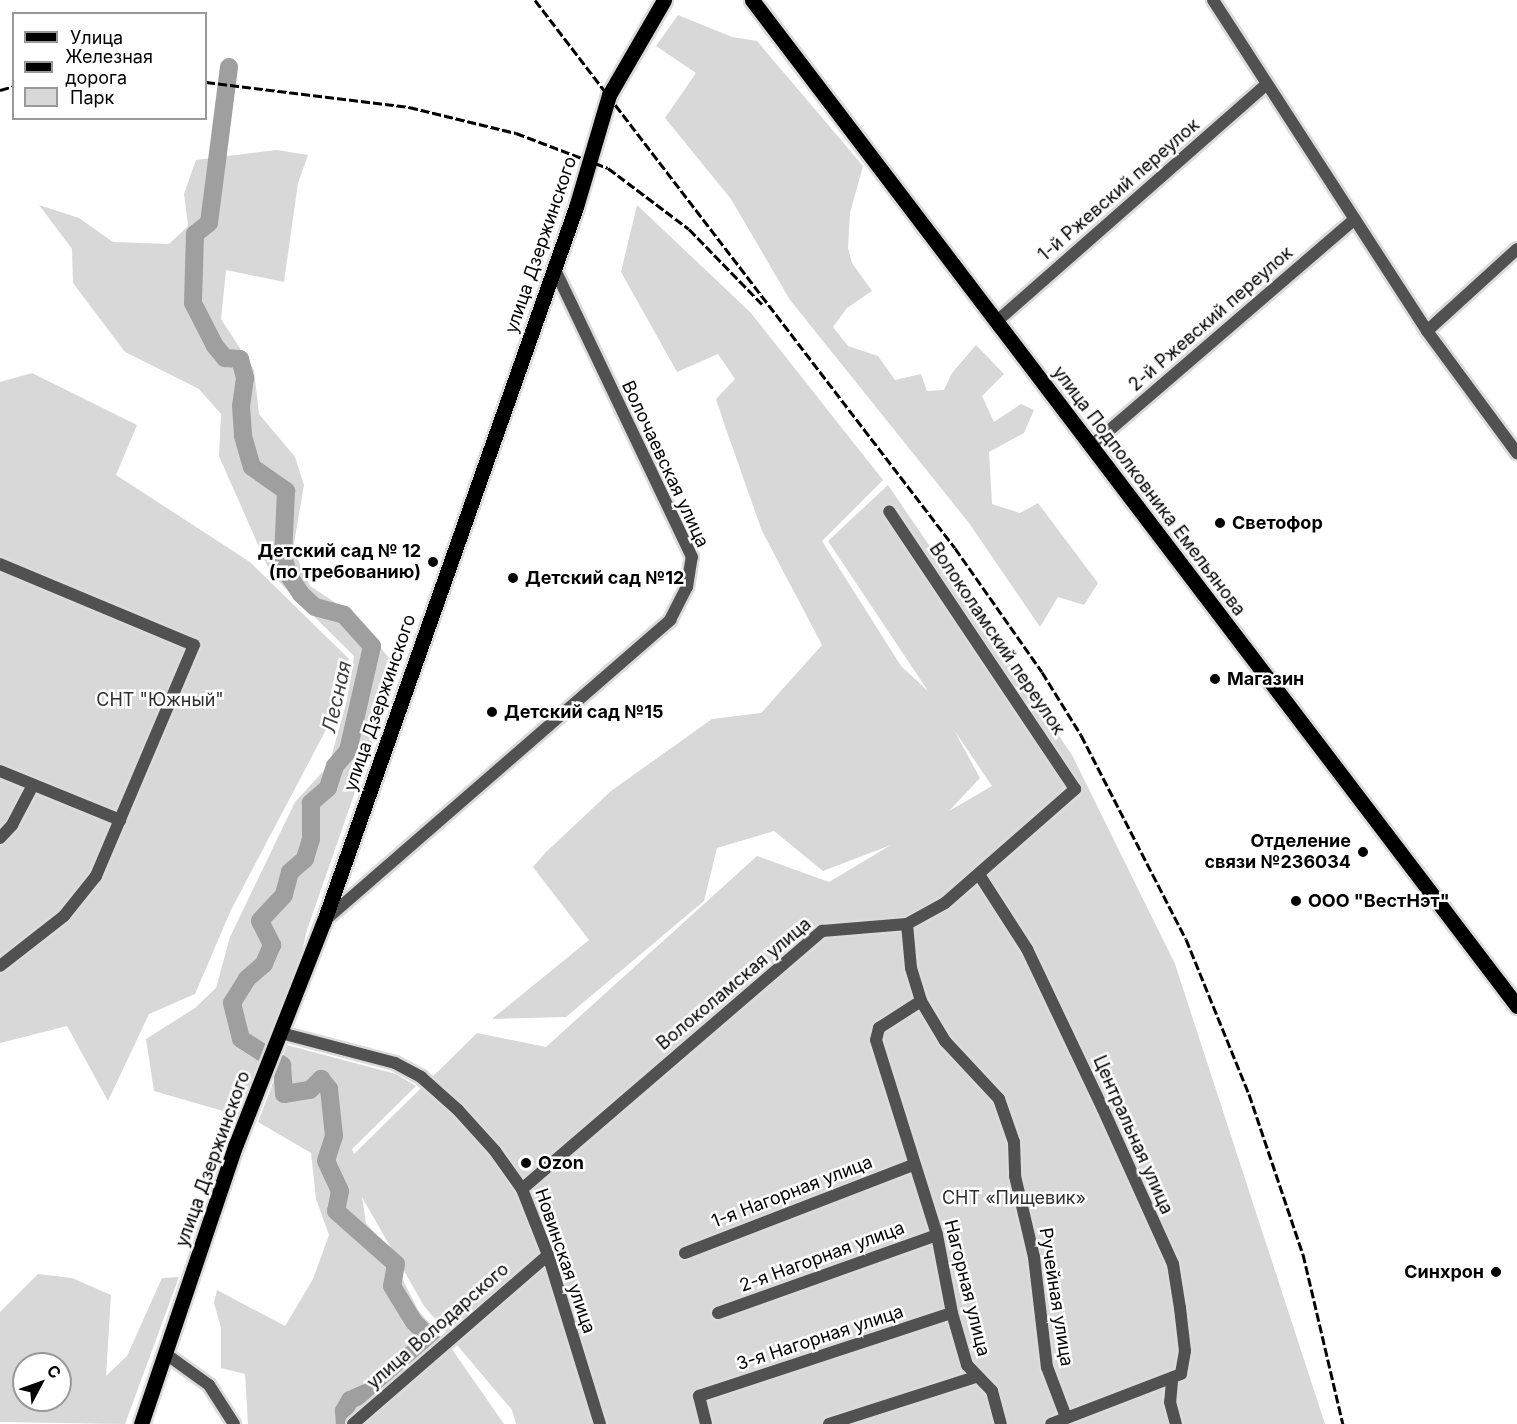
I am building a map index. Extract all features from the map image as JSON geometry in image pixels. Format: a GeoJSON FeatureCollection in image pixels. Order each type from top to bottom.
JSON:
{"type":"FeatureCollection","features":[{"type":"Feature","properties":{"kind":"main road","name":"улица Дзержинского"},"geometry":{"type":"LineString","coordinates":[[141,1424],[236,1144],[324,921],[554,268],[611,88],[664,0]]}},
{"type":"Feature","properties":{"kind":"main road","name":"улица Подполковника Емельянова"},"geometry":{"type":"LineString","coordinates":[[752,0],[807,76],[1517,1006]]}},
{"type":"Feature","properties":{"kind":"street"},"geometry":{"type":"LineString","coordinates":[[1213,0],[1427,331],[1517,453]]}},
{"type":"Feature","properties":{"kind":"street","name":"1-й Ржевский переулок"},"geometry":{"type":"LineString","coordinates":[[996,322],[1266,85]]}},
{"type":"Feature","properties":{"kind":"street","name":"2-й Ржевский переулок"},"geometry":{"type":"LineString","coordinates":[[1091,446],[1354,219]]}},
{"type":"Feature","properties":{"kind":"street"},"geometry":{"type":"LineString","coordinates":[[1427,331],[1517,249]]}},
{"type":"Feature","properties":{"kind":"street","name":"Волочаевская улица"},"geometry":{"type":"LineString","coordinates":[[324,921],[670,620],[687,587],[692,557],[554,268]]}},
{"type":"Feature","properties":{"kind":"street","name":"Волоколамский переулок"},"geometry":{"type":"LineString","coordinates":[[889,511],[1075,789]]}},
{"type":"Feature","properties":{"kind":"street"},"geometry":{"type":"LineString","coordinates":[[0,564],[194,645],[96,876],[78,899],[41,937],[0,966]]}},
{"type":"Feature","properties":{"kind":"street"},"geometry":{"type":"LineString","coordinates":[[0,771],[120,820]]}},
{"type":"Feature","properties":{"kind":"street"},"geometry":{"type":"LineString","coordinates":[[0,838],[12,825],[33,785]]}},
{"type":"Feature","properties":{"kind":"street","name":"Волоколамская улица"},"geometry":{"type":"LineString","coordinates":[[522,1189],[822,931],[907,924],[945,903],[980,876],[1075,789]]}},
{"type":"Feature","properties":{"kind":"street","name":"Центральная улица"},"geometry":{"type":"LineString","coordinates":[[980,876],[1027,949],[1173,1264],[1185,1351],[1181,1374],[1172,1381],[1170,1402],[1176,1424]]}},
{"type":"Feature","properties":{"kind":"street","name":"Ручейная улица"},"geometry":{"type":"LineString","coordinates":[[907,924],[911,968],[921,1001],[945,1041],[999,1099],[1014,1142],[1015,1176],[1034,1257],[1047,1367],[1066,1417]]}},
{"type":"Feature","properties":{"kind":"street","name":"Нагорная улица"},"geometry":{"type":"LineString","coordinates":[[921,1001],[879,1028],[876,1040],[913,1165],[937,1235],[952,1313],[967,1365],[975,1377],[992,1391],[1001,1424]]}},
{"type":"Feature","properties":{"kind":"street","name":"Новинская улица"},"geometry":{"type":"LineString","coordinates":[[281,1033],[395,1063],[421,1077],[458,1110],[495,1151],[522,1189],[548,1255],[600,1424]]}},
{"type":"Feature","properties":{"kind":"street","name":"1-я Нагорная улица"},"geometry":{"type":"LineString","coordinates":[[685,1253],[913,1165]]}},
{"type":"Feature","properties":{"kind":"street","name":"2-я Нагорная улица"},"geometry":{"type":"LineString","coordinates":[[718,1313],[937,1235]]}},
{"type":"Feature","properties":{"kind":"street","name":"улица Володарского"},"geometry":{"type":"LineString","coordinates":[[353,1424],[548,1255]]}},
{"type":"Feature","properties":{"kind":"street","name":"3-я Нагорная улица"},"geometry":{"type":"LineString","coordinates":[[706,1424],[699,1396],[952,1313]]}},
{"type":"Feature","properties":{"kind":"street"},"geometry":{"type":"LineString","coordinates":[[166,1354],[209,1385],[234,1424]]}},
{"type":"Feature","properties":{"kind":"street"},"geometry":{"type":"LineString","coordinates":[[829,1424],[975,1377]]}},
{"type":"Feature","properties":{"kind":"street"},"geometry":{"type":"LineString","coordinates":[[1051,1424],[1172,1381]]}},
{"type":"Feature","properties":{"kind":"green space"},"geometry":{"type":"Polygon","coordinates":[[[678,15],[732,37],[757,41],[863,166],[850,213],[848,248],[852,263],[872,291],[847,308],[833,327],[848,346],[878,356],[895,380],[921,374],[927,391],[944,390],[952,373],[976,345],[1004,374],[982,396],[994,422],[1021,404],[1034,410],[1024,433],[989,452],[992,504],[1020,513],[1038,503],[1098,583],[1084,605],[1058,597],[1040,627],[969,523],[790,300],[731,199],[665,118],[696,73],[656,46],[678,15]]]}},
{"type":"Feature","properties":{"kind":"green space"},"geometry":{"type":"Polygon","coordinates":[[[277,150],[308,155],[298,183],[284,282],[226,270],[221,319],[254,370],[259,414],[295,457],[304,485],[293,549],[310,586],[348,611],[398,668],[307,930],[298,969],[237,1115],[154,1091],[146,1039],[195,1008],[216,988],[230,937],[295,802],[329,765],[347,700],[354,656],[271,574],[219,456],[221,414],[199,389],[125,352],[73,283],[72,249],[39,205],[79,218],[113,242],[169,244],[188,226],[184,194],[196,160],[277,150]]]}},
{"type":"Feature","properties":{"kind":"green space","name":"СНТ «Пищевик»"},"geometry":{"type":"Polygon","coordinates":[[[637,205],[751,313],[883,480],[822,541],[901,666],[928,691],[828,541],[888,485],[1072,755],[1175,964],[1325,1424],[516,1424],[512,1410],[424,1306],[362,1197],[366,1223],[386,1246],[418,1310],[454,1352],[504,1424],[248,1424],[245,1374],[221,1368],[221,1328],[214,1303],[217,1290],[285,1326],[313,1279],[329,1235],[316,1199],[311,1153],[258,1122],[287,1045],[396,1074],[416,1086],[352,1149],[354,1154],[477,1033],[546,1047],[757,856],[829,882],[891,845],[823,871],[774,831],[717,848],[704,901],[566,1017],[492,1019],[589,940],[533,867],[545,853],[611,791],[712,719],[761,713],[822,645],[762,531],[716,399],[735,379],[718,354],[677,372],[621,272],[637,205]],[[954,730],[980,778],[949,811],[992,786],[954,730]]]}},
{"type":"Feature","properties":{"kind":"green space","name":"СНТ \"Южный\""},"geometry":{"type":"Polygon","coordinates":[[[32,373],[137,425],[116,475],[250,562],[349,659],[330,722],[231,910],[195,994],[149,1014],[108,1101],[67,1026],[0,1043],[0,382],[32,373]]]}},
{"type":"Feature","properties":{"kind":"green space"},"geometry":{"type":"Polygon","coordinates":[[[38,1274],[72,1278],[111,1295],[106,1376],[127,1356],[162,1278],[179,1277],[125,1424],[0,1422],[0,1312],[38,1274]]]}},
{"type":"Feature","properties":{"kind":"waterway","name":"Лесная"},"geometry":{"type":"LineString","coordinates":[[229,67],[209,223],[195,234],[193,303],[215,346],[225,358],[240,359],[245,378],[241,406],[243,436],[252,467],[286,491],[283,557],[289,576],[301,594],[315,607],[344,615],[372,646],[348,751],[335,766],[328,788],[311,803],[311,839],[305,859],[290,872],[284,895],[260,921],[272,945],[264,964],[247,979],[232,1003],[241,1039],[282,1065],[284,1094],[310,1090],[321,1079],[329,1089],[334,1136],[326,1161],[340,1191],[336,1211],[396,1264],[392,1286],[414,1322],[431,1339],[403,1361],[386,1384],[350,1400],[344,1411],[345,1424]]}},
{"type":"Feature","properties":{"kind":"railway"},"geometry":{"type":"LineString","coordinates":[[535,0],[955,548],[1042,672],[1081,735],[1186,939],[1249,1094],[1303,1254],[1343,1424]]}},
{"type":"Feature","properties":{"kind":"railway"},"geometry":{"type":"LineString","coordinates":[[207,82],[409,107],[516,133],[608,168],[689,229],[762,304]]}},
{"type":"Feature","properties":{"kind":"railway"},"geometry":{"type":"LineString","coordinates":[[0,90],[12,87]]}},
{"type":"Feature","properties":{"kind":"place","name":"Светофор"},"geometry":{"type":"Point","coordinates":[1220,523]}},
{"type":"Feature","properties":{"kind":"place","name":"Детский сад № 12 (по требованию)"},"geometry":{"type":"Point","coordinates":[433,562]}},
{"type":"Feature","properties":{"kind":"place","name":"Детский сад №12"},"geometry":{"type":"Point","coordinates":[513,578]}},
{"type":"Feature","properties":{"kind":"place","name":"Магазин"},"geometry":{"type":"Point","coordinates":[1215,679]}},
{"type":"Feature","properties":{"kind":"place","name":"Детский сад №15"},"geometry":{"type":"Point","coordinates":[492,712]}},
{"type":"Feature","properties":{"kind":"place","name":"Отделение связи №236034"},"geometry":{"type":"Point","coordinates":[1363,852]}},
{"type":"Feature","properties":{"kind":"place","name":"ООО \"ВестНэт\""},"geometry":{"type":"Point","coordinates":[1296,901]}},
{"type":"Feature","properties":{"kind":"place","name":"Ozon"},"geometry":{"type":"Point","coordinates":[526,1163]}},
{"type":"Feature","properties":{"kind":"place","name":"Синхрон"},"geometry":{"type":"Point","coordinates":[1496,1272]}}]}
